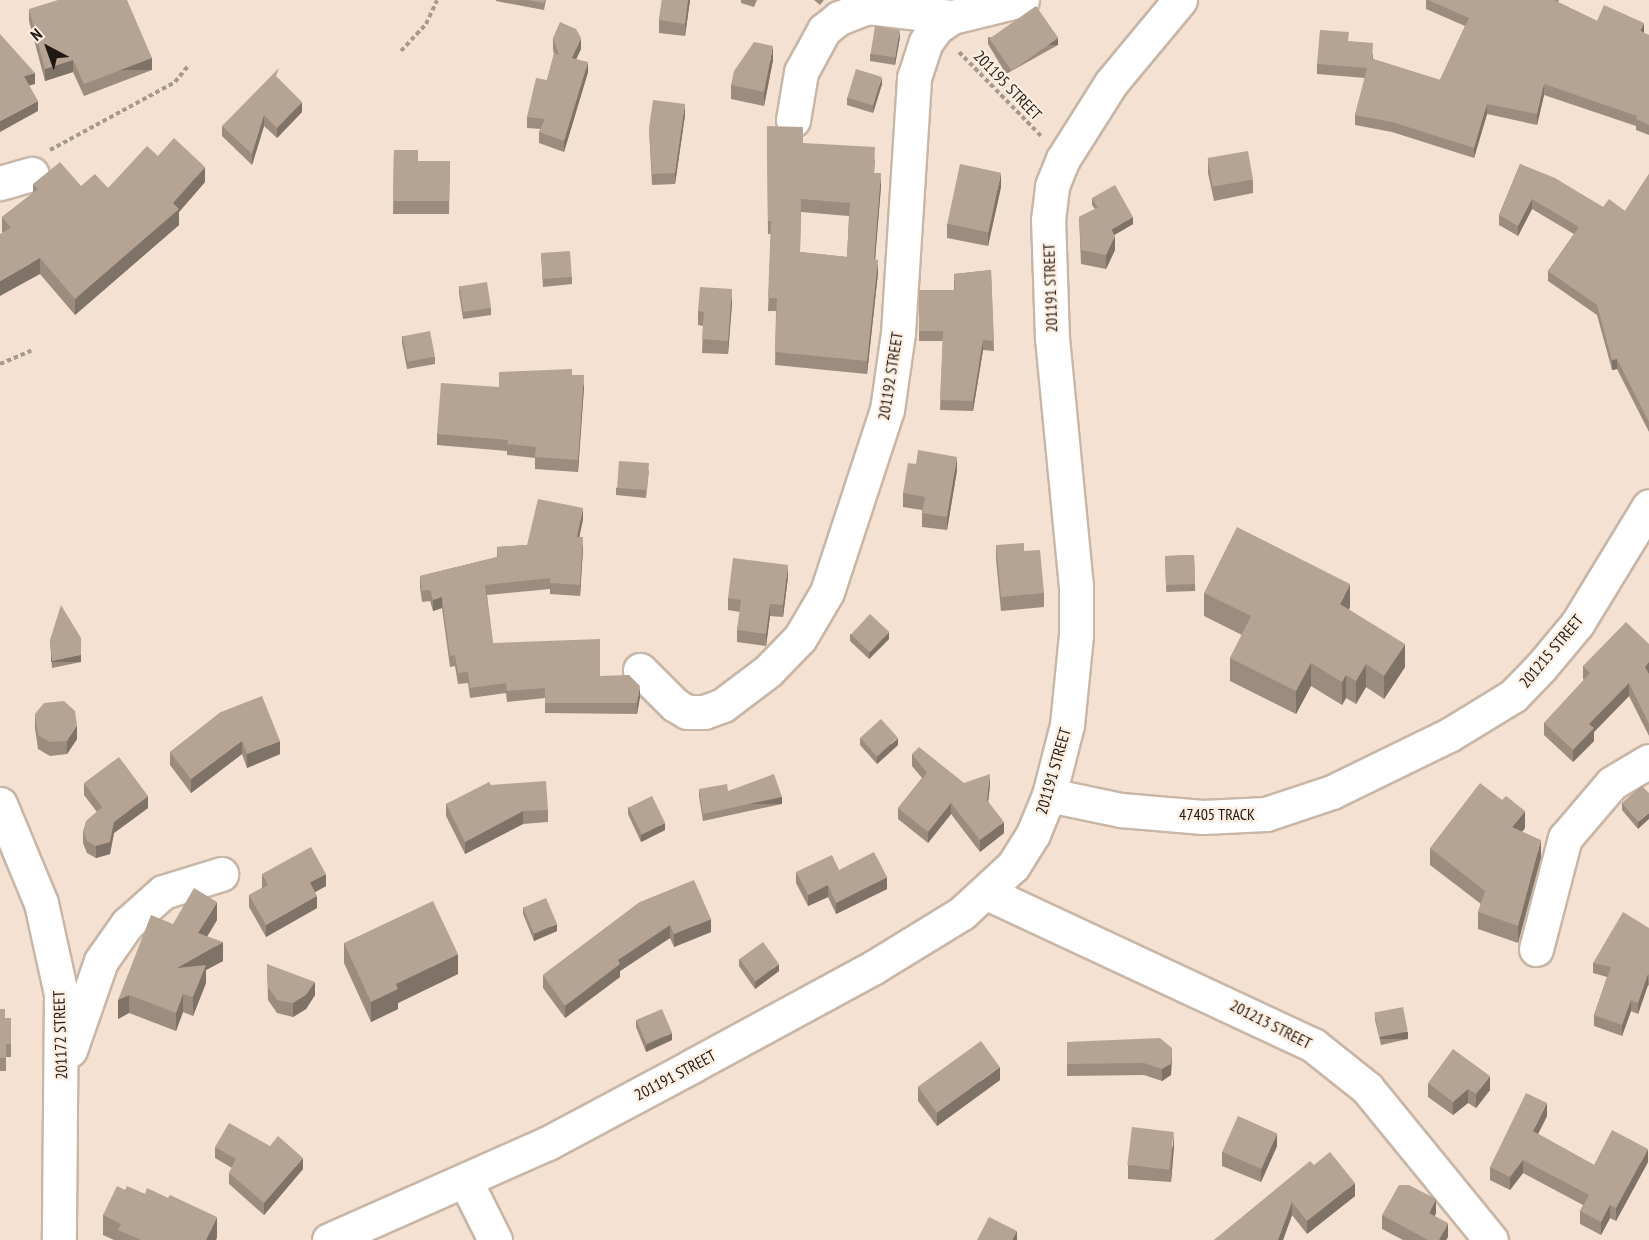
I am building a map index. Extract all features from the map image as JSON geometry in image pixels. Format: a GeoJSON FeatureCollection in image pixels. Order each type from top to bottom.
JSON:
{"type":"FeatureCollection","features":[{"type":"Feature","properties":{"kind":"street"},"geometry":{"type":"LineString","coordinates":[[793,120],[801,72],[825,30],[839,18],[868,8],[944,23],[1022,0]]}},
{"type":"Feature","properties":{"kind":"street","name":"201191 STREET"},"geometry":{"type":"LineString","coordinates":[[329,1240],[466,1182],[548,1143],[874,967],[962,914],[987,893],[1013,866],[1033,834],[1048,795],[1067,725],[1076,635],[1076,587],[1052,338],[1048,220],[1052,186],[1063,159],[1111,83],[1180,0]]}},
{"type":"Feature","properties":{"kind":"street","name":"201192 STREET"},"geometry":{"type":"LineString","coordinates":[[640,670],[675,705],[687,712],[704,712],[723,705],[768,671],[800,638],[827,592],[887,410],[898,333],[914,78],[926,42],[944,23]]}},
{"type":"Feature","properties":{"kind":"street"},"geometry":{"type":"LineString","coordinates":[[0,183],[39,163]]}},
{"type":"Feature","properties":{"kind":"street","name":"201215 STREET"},"geometry":{"type":"LineString","coordinates":[[1411,752],[1459,730],[1520,689],[1577,624],[1649,507]]}},
{"type":"Feature","properties":{"kind":"street","name":"47405 TRACK"},"geometry":{"type":"LineString","coordinates":[[1048,795],[1121,810],[1242,817],[1292,807],[1411,752]]}},
{"type":"Feature","properties":{"kind":"street"},"geometry":{"type":"LineString","coordinates":[[1536,949],[1565,838],[1612,783],[1649,761]]}},
{"type":"Feature","properties":{"kind":"street","name":"201172 STREET"},"geometry":{"type":"LineString","coordinates":[[0,804],[42,903],[61,994],[59,1240]]}},
{"type":"Feature","properties":{"kind":"street"},"geometry":{"type":"LineString","coordinates":[[62,1075],[101,961],[127,924],[163,892],[221,874]]}},
{"type":"Feature","properties":{"kind":"street","name":"201213 STREET"},"geometry":{"type":"LineString","coordinates":[[987,893],[1313,1045],[1367,1088],[1491,1240]]}},
{"type":"Feature","properties":{"kind":"street"},"geometry":{"type":"LineString","coordinates":[[466,1182],[495,1240]]}},
{"type":"Feature","properties":{"kind":"path"},"geometry":{"type":"LineString","coordinates":[[401,51],[426,24],[437,0]]}},
{"type":"Feature","properties":{"kind":"path","name":"201195 STREET"},"geometry":{"type":"LineString","coordinates":[[944,23],[1063,159]]}},
{"type":"Feature","properties":{"kind":"path"},"geometry":{"type":"LineString","coordinates":[[39,163],[175,82],[189,65]]}},
{"type":"Feature","properties":{"kind":"path"},"geometry":{"type":"LineString","coordinates":[[0,364],[31,351]]}},
{"type":"Feature","properties":{"kind":"building"},"geometry":{"type":"Polygon","coordinates":[[[58,0],[127,0],[152,58],[84,84],[73,60],[45,69],[29,9],[58,0]]]}},
{"type":"Feature","properties":{"kind":"building"},"geometry":{"type":"Polygon","coordinates":[[[526,0],[545,0],[544,3],[526,0]]]}},
{"type":"Feature","properties":{"kind":"building"},"geometry":{"type":"Polygon","coordinates":[[[662,0],[688,0],[685,24],[659,20],[662,0]]]}},
{"type":"Feature","properties":{"kind":"building"},"geometry":{"type":"Polygon","coordinates":[[[1428,0],[1555,0],[1597,21],[1604,5],[1644,23],[1640,31],[1649,35],[1649,125],[1636,119],[1637,116],[1544,84],[1537,114],[1487,104],[1474,148],[1392,122],[1355,115],[1367,68],[1317,64],[1320,30],[1349,32],[1348,41],[1373,43],[1372,59],[1440,80],[1469,18],[1428,0]]]}},
{"type":"Feature","properties":{"kind":"building"},"geometry":{"type":"Polygon","coordinates":[[[1036,6],[1058,38],[1012,71],[989,39],[1036,6]]]}},
{"type":"Feature","properties":{"kind":"building"},"geometry":{"type":"Polygon","coordinates":[[[560,22],[576,29],[581,38],[572,58],[588,62],[564,141],[539,132],[545,119],[527,117],[536,78],[547,80],[554,53],[559,55],[553,38],[560,22]]]}},
{"type":"Feature","properties":{"kind":"building"},"geometry":{"type":"Polygon","coordinates":[[[875,26],[900,30],[895,58],[871,54],[875,26]]]}},
{"type":"Feature","properties":{"kind":"building"},"geometry":{"type":"Polygon","coordinates":[[[0,34],[35,73],[24,76],[38,101],[0,121],[0,34]]]}},
{"type":"Feature","properties":{"kind":"building"},"geometry":{"type":"Polygon","coordinates":[[[754,42],[773,46],[764,92],[731,85],[734,71],[754,42]]]}},
{"type":"Feature","properties":{"kind":"building"},"geometry":{"type":"Polygon","coordinates":[[[279,68],[276,76],[302,102],[277,128],[264,115],[252,154],[222,126],[279,68]]]}},
{"type":"Feature","properties":{"kind":"building"},"geometry":{"type":"Polygon","coordinates":[[[856,69],[882,77],[873,106],[847,98],[856,69]]]}},
{"type":"Feature","properties":{"kind":"building"},"geometry":{"type":"Polygon","coordinates":[[[653,100],[685,104],[675,173],[652,174],[649,128],[653,100]]]}},
{"type":"Feature","properties":{"kind":"building"},"geometry":{"type":"Polygon","coordinates":[[[767,126],[803,127],[803,143],[875,147],[874,173],[881,173],[874,259],[878,260],[867,361],[775,352],[777,298],[768,298],[771,221],[768,221],[767,126]],[[801,199],[800,252],[847,257],[850,203],[801,199]]]}},
{"type":"Feature","properties":{"kind":"building"},"geometry":{"type":"Polygon","coordinates":[[[174,138],[205,167],[173,203],[179,209],[75,299],[40,258],[0,281],[0,234],[11,228],[2,217],[38,189],[33,184],[60,162],[81,186],[95,174],[108,188],[147,146],[158,156],[174,138]]]}},
{"type":"Feature","properties":{"kind":"building"},"geometry":{"type":"Polygon","coordinates":[[[394,150],[418,150],[418,161],[450,161],[449,201],[393,201],[394,150]]]}},
{"type":"Feature","properties":{"kind":"building"},"geometry":{"type":"Polygon","coordinates":[[[1248,151],[1253,180],[1213,187],[1208,158],[1248,151]]]}},
{"type":"Feature","properties":{"kind":"building"},"geometry":{"type":"Polygon","coordinates":[[[960,164],[1001,173],[988,232],[947,224],[960,164]]]}},
{"type":"Feature","properties":{"kind":"building"},"geometry":{"type":"Polygon","coordinates":[[[1520,164],[1555,178],[1603,207],[1609,199],[1625,211],[1649,174],[1649,422],[1617,359],[1612,360],[1597,305],[1548,271],[1579,227],[1532,199],[1518,226],[1499,215],[1520,164]]]}},
{"type":"Feature","properties":{"kind":"building"},"geometry":{"type":"Polygon","coordinates":[[[1115,185],[1133,217],[1111,230],[1092,198],[1115,185]]]}},
{"type":"Feature","properties":{"kind":"building"},"geometry":{"type":"Polygon","coordinates":[[[1099,207],[1115,236],[1106,255],[1081,250],[1079,217],[1099,207]]]}},
{"type":"Feature","properties":{"kind":"building"},"geometry":{"type":"Polygon","coordinates":[[[570,251],[572,277],[543,279],[541,253],[570,251]]]}},
{"type":"Feature","properties":{"kind":"building"},"geometry":{"type":"Polygon","coordinates":[[[991,270],[994,341],[983,340],[973,401],[940,400],[943,331],[919,331],[919,290],[955,290],[954,274],[991,270]]]}},
{"type":"Feature","properties":{"kind":"building"},"geometry":{"type":"Polygon","coordinates":[[[487,282],[491,308],[463,312],[459,286],[487,282]]]}},
{"type":"Feature","properties":{"kind":"building"},"geometry":{"type":"Polygon","coordinates":[[[700,287],[732,289],[728,341],[702,339],[704,312],[698,311],[700,287]]]}},
{"type":"Feature","properties":{"kind":"building"},"geometry":{"type":"Polygon","coordinates":[[[430,331],[435,357],[407,362],[403,336],[430,331]]]}},
{"type":"Feature","properties":{"kind":"building"},"geometry":{"type":"Polygon","coordinates":[[[572,369],[572,375],[584,375],[578,460],[535,457],[536,447],[507,444],[508,440],[437,434],[441,383],[499,387],[499,372],[572,369]]]}},
{"type":"Feature","properties":{"kind":"building"},"geometry":{"type":"Polygon","coordinates":[[[918,450],[957,457],[947,517],[922,513],[925,497],[903,493],[908,463],[916,464],[918,450]]]}},
{"type":"Feature","properties":{"kind":"building"},"geometry":{"type":"Polygon","coordinates":[[[619,461],[649,463],[647,490],[617,488],[619,461]]]}},
{"type":"Feature","properties":{"kind":"building"},"geometry":{"type":"Polygon","coordinates":[[[538,499],[583,508],[577,537],[583,537],[580,585],[550,583],[550,578],[485,585],[493,643],[600,639],[600,676],[629,675],[640,686],[637,703],[545,703],[545,688],[507,691],[506,683],[470,688],[468,672],[458,673],[455,655],[450,656],[442,597],[433,600],[430,590],[422,591],[420,576],[498,557],[497,547],[527,545],[538,499]]]}},
{"type":"Feature","properties":{"kind":"building"},"geometry":{"type":"Polygon","coordinates":[[[1237,527],[1350,584],[1340,604],[1405,644],[1384,676],[1366,664],[1356,681],[1346,675],[1342,682],[1311,663],[1296,691],[1230,658],[1251,616],[1204,593],[1237,527]]]}},
{"type":"Feature","properties":{"kind":"building"},"geometry":{"type":"Polygon","coordinates":[[[1024,543],[1024,551],[1040,550],[1044,593],[1001,597],[996,545],[1024,543]]]}},
{"type":"Feature","properties":{"kind":"building"},"geometry":{"type":"Polygon","coordinates":[[[1194,555],[1195,584],[1166,585],[1165,556],[1194,555]]]}},
{"type":"Feature","properties":{"kind":"building"},"geometry":{"type":"Polygon","coordinates":[[[733,558],[788,565],[783,605],[770,604],[766,634],[737,630],[741,600],[728,598],[733,558]]]}},
{"type":"Feature","properties":{"kind":"building"},"geometry":{"type":"Polygon","coordinates":[[[61,605],[81,638],[81,655],[52,661],[50,640],[61,605]]]}},
{"type":"Feature","properties":{"kind":"building"},"geometry":{"type":"Polygon","coordinates":[[[870,614],[889,632],[870,652],[851,634],[870,614]]]}},
{"type":"Feature","properties":{"kind":"building"},"geometry":{"type":"Polygon","coordinates":[[[1626,622],[1649,644],[1649,662],[1645,667],[1649,674],[1649,724],[1629,683],[1589,724],[1594,728],[1573,750],[1544,723],[1590,673],[1583,666],[1626,622]]]}},
{"type":"Feature","properties":{"kind":"building"},"geometry":{"type":"Polygon","coordinates":[[[262,696],[280,741],[247,754],[242,741],[191,779],[170,752],[221,712],[262,696]]]}},
{"type":"Feature","properties":{"kind":"building"},"geometry":{"type":"Polygon","coordinates":[[[64,701],[75,711],[77,725],[67,741],[50,742],[38,735],[35,714],[44,703],[64,701]]]}},
{"type":"Feature","properties":{"kind":"building"},"geometry":{"type":"Polygon","coordinates":[[[881,719],[898,738],[877,756],[860,738],[881,719]]]}},
{"type":"Feature","properties":{"kind":"building"},"geometry":{"type":"Polygon","coordinates":[[[919,747],[964,783],[990,774],[987,800],[1004,822],[980,840],[951,803],[928,832],[898,808],[927,773],[912,754],[919,747]]]}},
{"type":"Feature","properties":{"kind":"building"},"geometry":{"type":"Polygon","coordinates":[[[119,757],[148,796],[114,822],[110,842],[96,846],[87,841],[83,831],[86,821],[102,807],[84,783],[119,757]]]}},
{"type":"Feature","properties":{"kind":"building"},"geometry":{"type":"Polygon","coordinates":[[[774,774],[782,797],[703,814],[699,789],[727,784],[728,791],[774,774]]]}},
{"type":"Feature","properties":{"kind":"building"},"geometry":{"type":"Polygon","coordinates":[[[546,781],[548,810],[523,811],[465,842],[446,804],[489,782],[491,785],[546,781]]]}},
{"type":"Feature","properties":{"kind":"building"},"geometry":{"type":"Polygon","coordinates":[[[1480,783],[1502,800],[1506,796],[1525,811],[1512,827],[1541,840],[1518,926],[1478,912],[1485,891],[1430,848],[1480,783]]]}},
{"type":"Feature","properties":{"kind":"building"},"geometry":{"type":"Polygon","coordinates":[[[1642,786],[1649,793],[1649,813],[1638,822],[1622,803],[1642,786]]]}},
{"type":"Feature","properties":{"kind":"building"},"geometry":{"type":"Polygon","coordinates":[[[652,796],[665,823],[642,834],[629,807],[652,796]]]}},
{"type":"Feature","properties":{"kind":"building"},"geometry":{"type":"Polygon","coordinates":[[[311,847],[326,874],[310,882],[317,896],[266,925],[249,895],[268,885],[262,874],[311,847]]]}},
{"type":"Feature","properties":{"kind":"building"},"geometry":{"type":"Polygon","coordinates":[[[874,852],[887,877],[836,903],[828,885],[808,895],[796,872],[832,855],[839,870],[874,852]]]}},
{"type":"Feature","properties":{"kind":"building"},"geometry":{"type":"Polygon","coordinates":[[[694,880],[711,919],[674,934],[670,925],[618,960],[620,964],[565,1006],[543,975],[640,902],[694,880]]]}},
{"type":"Feature","properties":{"kind":"building"},"geometry":{"type":"Polygon","coordinates":[[[194,888],[217,902],[198,933],[223,942],[177,968],[206,965],[193,997],[183,994],[176,1013],[129,995],[118,1000],[151,915],[173,924],[194,888]]]}},
{"type":"Feature","properties":{"kind":"building"},"geometry":{"type":"Polygon","coordinates":[[[546,898],[557,924],[534,934],[523,908],[546,898]]]}},
{"type":"Feature","properties":{"kind":"building"},"geometry":{"type":"Polygon","coordinates":[[[433,901],[458,954],[396,984],[398,989],[371,1002],[344,943],[433,901]]]}},
{"type":"Feature","properties":{"kind":"building"},"geometry":{"type":"Polygon","coordinates":[[[1623,912],[1649,928],[1649,975],[1638,1003],[1631,1000],[1622,1025],[1594,1015],[1611,967],[1593,963],[1623,912]]]}},
{"type":"Feature","properties":{"kind":"building"},"geometry":{"type":"Polygon","coordinates":[[[763,942],[779,964],[755,981],[740,959],[763,942]]]}},
{"type":"Feature","properties":{"kind":"building"},"geometry":{"type":"Polygon","coordinates":[[[267,964],[315,982],[306,995],[293,1003],[277,1000],[268,987],[267,964]]]}},
{"type":"Feature","properties":{"kind":"building"},"geometry":{"type":"Polygon","coordinates":[[[1403,1007],[1408,1032],[1379,1037],[1375,1013],[1403,1007]]]}},
{"type":"Feature","properties":{"kind":"building"},"geometry":{"type":"Polygon","coordinates":[[[0,1009],[5,1009],[5,1018],[11,1018],[11,1044],[6,1044],[6,1058],[0,1058],[0,1009]]]}},
{"type":"Feature","properties":{"kind":"building"},"geometry":{"type":"Polygon","coordinates":[[[662,1009],[672,1033],[646,1044],[636,1020],[662,1009]]]}},
{"type":"Feature","properties":{"kind":"building"},"geometry":{"type":"Polygon","coordinates":[[[1160,1038],[1172,1048],[1171,1064],[1162,1069],[1144,1063],[1067,1064],[1067,1042],[1160,1038]]]}},
{"type":"Feature","properties":{"kind":"building"},"geometry":{"type":"Polygon","coordinates":[[[981,1041],[1000,1067],[937,1113],[918,1087],[981,1041]]]}},
{"type":"Feature","properties":{"kind":"building"},"geometry":{"type":"Polygon","coordinates":[[[1453,1049],[1490,1076],[1476,1094],[1468,1089],[1453,1102],[1428,1083],[1453,1049]]]}},
{"type":"Feature","properties":{"kind":"building"},"geometry":{"type":"Polygon","coordinates":[[[1526,1093],[1547,1103],[1533,1131],[1594,1165],[1612,1130],[1648,1149],[1616,1208],[1610,1205],[1601,1222],[1580,1211],[1589,1195],[1523,1160],[1510,1177],[1490,1167],[1526,1093]]]}},
{"type":"Feature","properties":{"kind":"building"},"geometry":{"type":"Polygon","coordinates":[[[1238,1116],[1277,1133],[1261,1169],[1222,1152],[1238,1116]]]}},
{"type":"Feature","properties":{"kind":"building"},"geometry":{"type":"Polygon","coordinates":[[[229,1123],[270,1146],[278,1136],[303,1158],[264,1203],[229,1173],[236,1159],[215,1147],[229,1123]]]}},
{"type":"Feature","properties":{"kind":"building"},"geometry":{"type":"Polygon","coordinates":[[[1132,1127],[1174,1132],[1169,1170],[1127,1165],[1132,1127]]]}},
{"type":"Feature","properties":{"kind":"building"},"geometry":{"type":"Polygon","coordinates":[[[1330,1152],[1355,1183],[1307,1221],[1292,1202],[1278,1240],[1214,1240],[1310,1161],[1314,1165],[1330,1152]]]}},
{"type":"Feature","properties":{"kind":"building"},"geometry":{"type":"Polygon","coordinates":[[[1399,1185],[1409,1185],[1436,1199],[1429,1213],[1448,1223],[1439,1240],[1428,1240],[1382,1215],[1399,1185]]]}},
{"type":"Feature","properties":{"kind":"building"},"geometry":{"type":"Polygon","coordinates":[[[117,1186],[125,1190],[127,1186],[145,1194],[147,1188],[168,1198],[170,1195],[217,1217],[206,1240],[141,1240],[118,1230],[121,1224],[103,1215],[117,1186]]]}},
{"type":"Feature","properties":{"kind":"building"},"geometry":{"type":"Polygon","coordinates":[[[989,1217],[1017,1231],[1012,1240],[977,1240],[989,1217]]]}}]}
